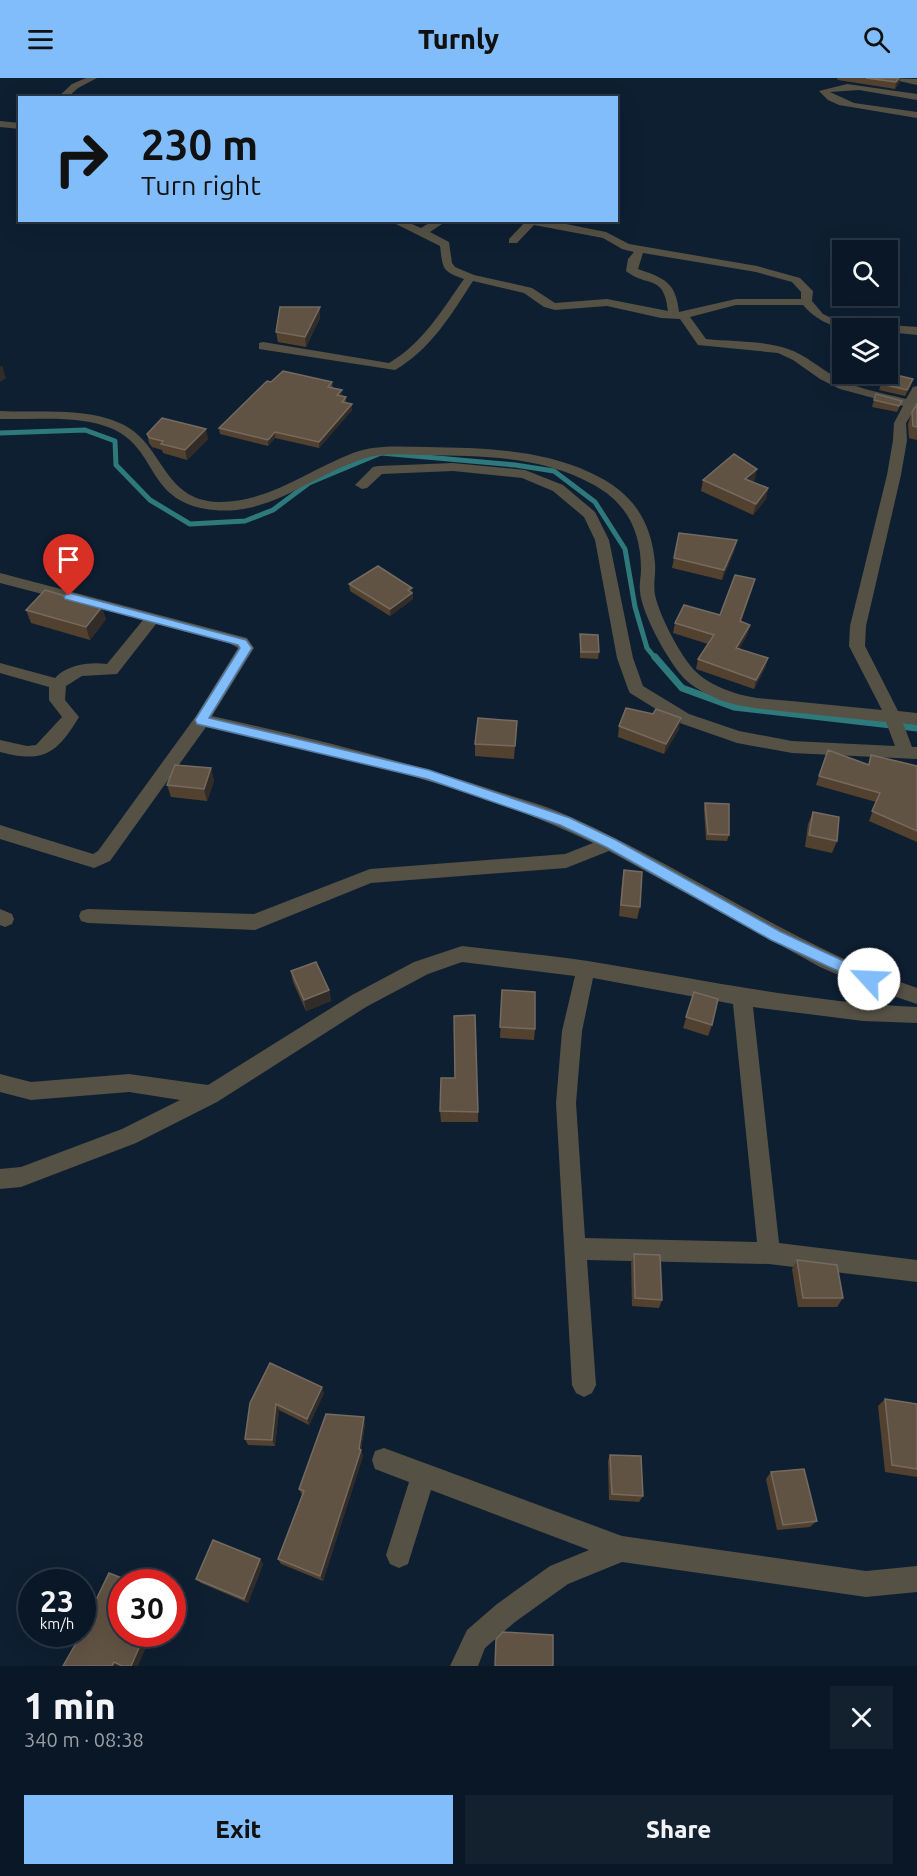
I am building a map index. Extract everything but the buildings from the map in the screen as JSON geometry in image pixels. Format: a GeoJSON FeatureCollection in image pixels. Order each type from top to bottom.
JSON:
{"type":"FeatureCollection","features":[{"type":"Feature","properties":{"kind":"street"},"geometry":{"type":"LineString","coordinates":[[63,96],[75,86],[93,78]]}},
{"type":"Feature","properties":{"kind":"street"},"geometry":{"type":"LineString","coordinates":[[889,78],[917,82]]}},
{"type":"Feature","properties":{"kind":"street"},"geometry":{"type":"LineString","coordinates":[[917,97],[855,87],[833,88],[825,91],[829,98],[847,105],[917,115]]}},
{"type":"Feature","properties":{"kind":"street"},"geometry":{"type":"LineString","coordinates":[[0,123],[18,126]]}},
{"type":"Feature","properties":{"kind":"street"},"geometry":{"type":"LineString","coordinates":[[398,222],[445,244],[446,264],[449,270],[470,278],[528,290],[556,307],[586,302],[608,302],[656,314],[679,316],[736,302],[806,302],[819,316],[835,324],[917,330]]}},
{"type":"Feature","properties":{"kind":"street"},"geometry":{"type":"LineString","coordinates":[[422,232],[440,222]]}},
{"type":"Feature","properties":{"kind":"street"},"geometry":{"type":"LineString","coordinates":[[513,241],[530,222]]}},
{"type":"Feature","properties":{"kind":"street"},"geometry":{"type":"LineString","coordinates":[[536,222],[606,235],[613,241],[640,250],[757,269],[796,280],[807,291],[806,302]]}},
{"type":"Feature","properties":{"kind":"street"},"geometry":{"type":"LineString","coordinates":[[362,485],[378,470],[453,467],[525,474],[558,488],[590,515],[602,540],[625,658],[636,689],[682,718],[736,737],[792,747],[909,749],[858,646],[858,626],[900,440],[900,423],[914,397],[843,384],[824,376],[794,355],[778,350],[745,344],[702,342],[679,316],[672,295],[660,280],[632,272],[634,259],[640,250]]}},
{"type":"Feature","properties":{"kind":"street"},"geometry":{"type":"LineString","coordinates":[[263,346],[391,367],[405,360],[423,341],[470,278]]}},
{"type":"Feature","properties":{"kind":"street"},"geometry":{"type":"LineString","coordinates":[[0,415],[76,418],[117,427],[141,444],[160,477],[182,498],[198,504],[217,506],[267,500],[346,461],[378,450],[524,456],[583,474],[613,490],[632,506],[640,524],[649,564],[647,594],[672,649],[690,675],[720,694],[757,703],[894,718],[917,718]]}},
{"type":"Feature","properties":{"kind":"street"},"geometry":{"type":"LineString","coordinates":[[900,440],[917,445]]}},
{"type":"Feature","properties":{"kind":"street"},"geometry":{"type":"LineString","coordinates":[[0,578],[234,639],[242,642],[246,648],[202,720],[104,856],[94,861],[0,832]]}},
{"type":"Feature","properties":{"kind":"street"},"geometry":{"type":"LineString","coordinates":[[0,746],[32,754],[41,752],[71,717],[55,701],[54,693],[58,684],[75,673],[91,669],[111,670],[152,619]]}},
{"type":"Feature","properties":{"kind":"street"},"geometry":{"type":"LineString","coordinates":[[0,668],[58,684]]}},
{"type":"Feature","properties":{"kind":"street"},"geometry":{"type":"LineString","coordinates":[[202,720],[429,774],[565,822],[611,843],[776,936],[888,988],[917,996]]}},
{"type":"Feature","properties":{"kind":"street"},"geometry":{"type":"LineString","coordinates":[[88,916],[255,922],[370,876],[566,861],[611,843]]}},
{"type":"Feature","properties":{"kind":"street"},"geometry":{"type":"LineString","coordinates":[[0,1179],[21,1177],[129,1136],[210,1095],[359,1001],[421,968],[462,954],[586,969],[742,997],[862,1014],[917,1015]]}},
{"type":"Feature","properties":{"kind":"street"},"geometry":{"type":"LineString","coordinates":[[584,1385],[566,1103],[572,1031],[586,969]]}},
{"type":"Feature","properties":{"kind":"street"},"geometry":{"type":"LineString","coordinates":[[742,997],[769,1253]]}},
{"type":"Feature","properties":{"kind":"street"},"geometry":{"type":"LineString","coordinates":[[0,1083],[31,1091],[129,1083],[210,1095]]}},
{"type":"Feature","properties":{"kind":"street"},"geometry":{"type":"LineString","coordinates":[[575,1249],[769,1253],[917,1271]]}},
{"type":"Feature","properties":{"kind":"street"},"geometry":{"type":"LineString","coordinates":[[384,1460],[622,1549],[866,1584],[917,1580]]}},
{"type":"Feature","properties":{"kind":"street"},"geometry":{"type":"LineString","coordinates":[[399,1555],[423,1475]]}},
{"type":"Feature","properties":{"kind":"street"},"geometry":{"type":"LineString","coordinates":[[464,1666],[476,1639],[506,1612],[559,1575],[622,1549]]}},
{"type":"Feature","properties":{"kind":"waterway"},"geometry":{"type":"LineString","coordinates":[[0,433],[85,430],[115,441],[116,465],[150,500],[190,524],[245,521],[273,510],[309,483],[381,453],[515,465],[554,471],[595,502],[625,549],[635,607],[647,648],[656,659]]}},
{"type":"Feature","properties":{"kind":"waterway"},"geometry":{"type":"LineString","coordinates":[[655,657],[682,688],[734,707],[917,728]]}},
{"type":"Feature","properties":{"kind":"route"},"geometry":{"type":"LineString","coordinates":[[69,596],[242,642],[246,648],[202,720],[429,774],[565,822],[611,843],[776,936],[869,979]]}}]}
